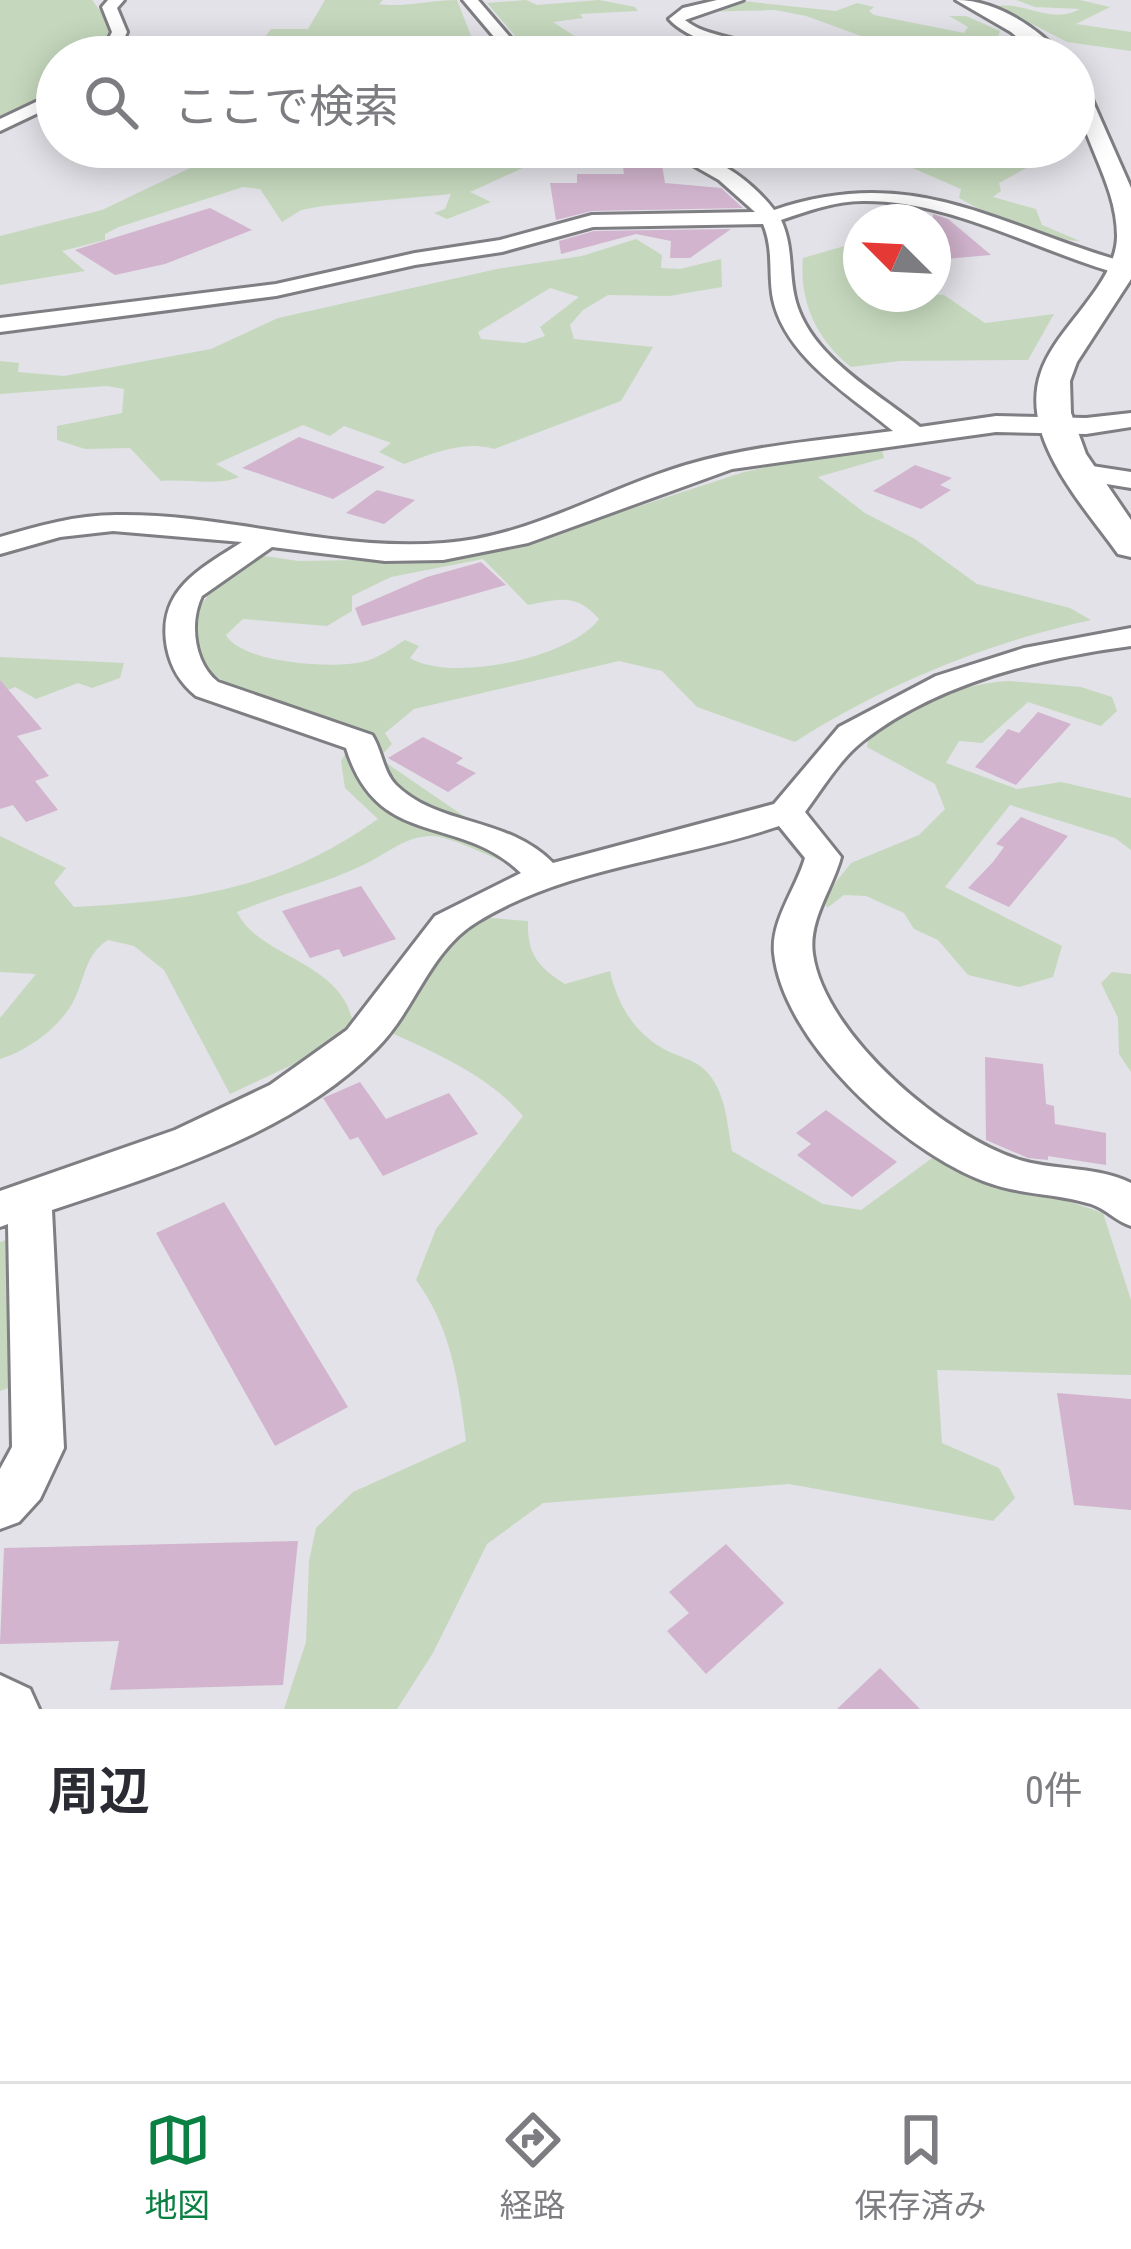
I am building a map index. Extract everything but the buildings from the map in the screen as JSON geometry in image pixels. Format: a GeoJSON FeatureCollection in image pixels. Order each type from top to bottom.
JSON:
{"type":"FeatureCollection","features":[{"type":"Feature","properties":{"kind":"main road"},"geometry":{"type":"LineString","coordinates":[[965,0],[1028,36]]}},
{"type":"Feature","properties":{"kind":"main road"},"geometry":{"type":"LineString","coordinates":[[1095,124],[1130,229],[1127,270],[1058,367],[1053,392],[1057,423],[1079,472],[1131,546]]}},
{"type":"Feature","properties":{"kind":"street"},"geometry":{"type":"LineString","coordinates":[[114,0],[109,7],[121,25],[121,36]]}},
{"type":"Feature","properties":{"kind":"street"},"geometry":{"type":"LineString","coordinates":[[470,0],[501,36]]}},
{"type":"Feature","properties":{"kind":"street"},"geometry":{"type":"LineString","coordinates":[[707,36],[687,32],[676,19],[688,11],[736,0]]}},
{"type":"Feature","properties":{"kind":"street"},"geometry":{"type":"LineString","coordinates":[[0,126],[36,108]]}},
{"type":"Feature","properties":{"kind":"street"},"geometry":{"type":"LineString","coordinates":[[711,168],[736,184],[768,218],[783,256],[781,300],[801,334],[838,374],[914,435]]}},
{"type":"Feature","properties":{"kind":"street"},"geometry":{"type":"LineString","coordinates":[[0,325],[276,290],[502,245],[592,221],[768,218],[849,196],[891,196],[948,208],[1127,270]]}},
{"type":"Feature","properties":{"kind":"street"},"geometry":{"type":"LineString","coordinates":[[0,546],[44,529],[158,520],[304,547],[446,552],[543,530],[600,511],[691,470],[996,424],[1108,425],[1131,420]]}},
{"type":"Feature","properties":{"kind":"street"},"geometry":{"type":"LineString","coordinates":[[1079,472],[1131,481]]}},
{"type":"Feature","properties":{"kind":"street"},"geometry":{"type":"LineString","coordinates":[[266,538],[206,573],[179,607],[178,631],[190,678],[207,689],[360,742],[374,780],[390,796],[412,810],[504,842],[531,860],[547,879]]}},
{"type":"Feature","properties":{"kind":"street"},"geometry":{"type":"LineString","coordinates":[[0,1505],[22,1482],[38,1448],[36,1297],[14,1204],[265,1109],[362,1039],[458,916],[547,879],[786,812],[806,791],[821,764],[853,733],[913,699],[1056,647],[1131,637]]}},
{"type":"Feature","properties":{"kind":"street"},"geometry":{"type":"LineString","coordinates":[[786,812],[823,857],[794,926],[793,950],[796,975],[810,1006],[839,1051],[878,1088],[972,1160],[1019,1177],[1106,1190],[1121,1196],[1131,1208]]}},
{"type":"Feature","properties":{"kind":"street"},"geometry":{"type":"LineString","coordinates":[[0,1704],[10,1709]]}},
{"type":"Feature","properties":{"kind":"green space"},"geometry":{"type":"Polygon","coordinates":[[[0,0],[92,0],[113,28],[110,36],[36,36],[36,102],[0,120],[0,0]]]}},
{"type":"Feature","properties":{"kind":"green space"},"geometry":{"type":"Polygon","coordinates":[[[325,0],[383,0],[379,4],[396,5],[457,0],[471,36],[266,36],[271,29],[308,29],[325,0]]]}},
{"type":"Feature","properties":{"kind":"green space"},"geometry":{"type":"Polygon","coordinates":[[[599,0],[638,11],[580,14],[583,18],[553,22],[574,36],[515,36],[487,3],[599,0]]]}},
{"type":"Feature","properties":{"kind":"green space"},"geometry":{"type":"Polygon","coordinates":[[[1016,0],[1080,0],[1110,7],[1076,24],[1131,32],[1131,51],[1095,46],[1095,36],[1056,36],[998,6],[1059,15],[1080,9],[1035,7],[1016,0]]]}},
{"type":"Feature","properties":{"kind":"green space"},"geometry":{"type":"Polygon","coordinates":[[[742,1],[836,11],[857,3],[874,7],[869,11],[874,15],[964,33],[968,27],[949,16],[966,16],[1000,31],[998,36],[861,36],[775,10],[698,12],[742,1]]]}},
{"type":"Feature","properties":{"kind":"green space"},"geometry":{"type":"Polygon","coordinates":[[[190,168],[523,168],[470,192],[491,202],[447,219],[434,213],[445,209],[451,194],[322,206],[301,210],[282,222],[260,189],[243,187],[119,227],[105,234],[105,240],[62,251],[85,271],[0,285],[0,236],[102,210],[190,168]]]}},
{"type":"Feature","properties":{"kind":"green space"},"geometry":{"type":"Polygon","coordinates":[[[913,168],[1026,168],[999,183],[1001,191],[993,197],[1036,209],[1042,225],[1080,241],[1049,236],[987,213],[959,198],[961,189],[913,168]]]}},
{"type":"Feature","properties":{"kind":"green space"},"geometry":{"type":"Polygon","coordinates":[[[636,239],[662,255],[661,268],[680,269],[721,259],[722,287],[669,296],[608,295],[583,310],[570,325],[574,339],[653,347],[621,401],[494,449],[460,447],[404,464],[379,452],[391,443],[344,426],[330,436],[303,425],[216,464],[239,477],[212,482],[161,481],[130,448],[85,449],[57,440],[57,426],[122,413],[124,389],[107,386],[0,394],[0,361],[19,363],[18,372],[64,376],[211,349],[278,318],[497,269],[582,256],[636,239]],[[550,288],[478,332],[481,339],[525,343],[545,336],[540,327],[579,297],[550,288]]]}},
{"type":"Feature","properties":{"kind":"green space"},"geometry":{"type":"Polygon","coordinates":[[[843,246],[843,312],[951,312],[951,300],[985,323],[1054,314],[1028,360],[899,361],[851,367],[813,319],[804,290],[803,258],[843,246]]]}},
{"type":"Feature","properties":{"kind":"green space"},"geometry":{"type":"Polygon","coordinates":[[[846,450],[882,450],[884,458],[818,477],[865,513],[915,539],[977,584],[1070,608],[1091,620],[938,668],[795,742],[697,707],[662,671],[619,661],[414,709],[385,733],[392,744],[379,758],[471,821],[479,837],[518,867],[449,839],[420,837],[346,873],[237,912],[263,940],[332,985],[353,1022],[294,1064],[230,1094],[164,970],[134,946],[108,940],[90,959],[62,1018],[33,1043],[0,1059],[0,1018],[36,974],[0,972],[0,836],[66,868],[54,883],[74,907],[157,901],[233,887],[305,861],[378,819],[345,788],[341,761],[360,732],[225,682],[200,665],[195,613],[229,568],[265,556],[299,561],[424,559],[489,550],[545,537],[744,472],[846,450]],[[483,559],[391,577],[352,596],[352,611],[327,626],[243,619],[226,635],[250,652],[289,662],[362,662],[405,640],[419,646],[410,658],[429,665],[480,667],[563,645],[599,619],[583,605],[567,600],[528,605],[483,559]]]}},
{"type":"Feature","properties":{"kind":"green space"},"geometry":{"type":"Polygon","coordinates":[[[0,657],[124,663],[120,678],[92,688],[78,683],[36,699],[15,687],[0,693],[0,657]]]}},
{"type":"Feature","properties":{"kind":"green space"},"geometry":{"type":"Polygon","coordinates":[[[1010,681],[1081,687],[1112,697],[1117,711],[1101,726],[1028,702],[982,743],[959,741],[946,763],[1017,789],[1061,782],[1131,798],[1131,850],[1115,838],[1010,805],[945,887],[1062,946],[1053,977],[1019,987],[968,975],[938,940],[914,929],[904,913],[866,896],[844,895],[827,908],[824,897],[851,863],[919,835],[945,809],[935,784],[867,747],[869,733],[936,698],[1010,681]]]}},
{"type":"Feature","properties":{"kind":"green space"},"geometry":{"type":"Polygon","coordinates":[[[491,918],[528,921],[536,958],[565,984],[610,971],[635,1025],[662,1048],[701,1066],[712,1078],[724,1108],[732,1151],[823,1204],[861,1210],[935,1156],[1103,1213],[1131,1300],[1131,1375],[937,1370],[942,1443],[999,1468],[1015,1498],[993,1521],[789,1484],[543,1503],[487,1544],[433,1653],[397,1709],[284,1709],[306,1642],[309,1561],[316,1528],[353,1492],[466,1441],[445,1336],[416,1280],[436,1229],[523,1116],[480,1078],[394,1034],[395,1018],[469,922],[491,918]]]}},
{"type":"Feature","properties":{"kind":"green space"},"geometry":{"type":"Polygon","coordinates":[[[1112,972],[1131,974],[1131,1072],[1119,1054],[1118,1018],[1101,983],[1112,972]]]}},
{"type":"Feature","properties":{"kind":"green space"},"geometry":{"type":"Polygon","coordinates":[[[11,1238],[11,1387],[0,1391],[0,1242],[11,1238]]]}}]}
